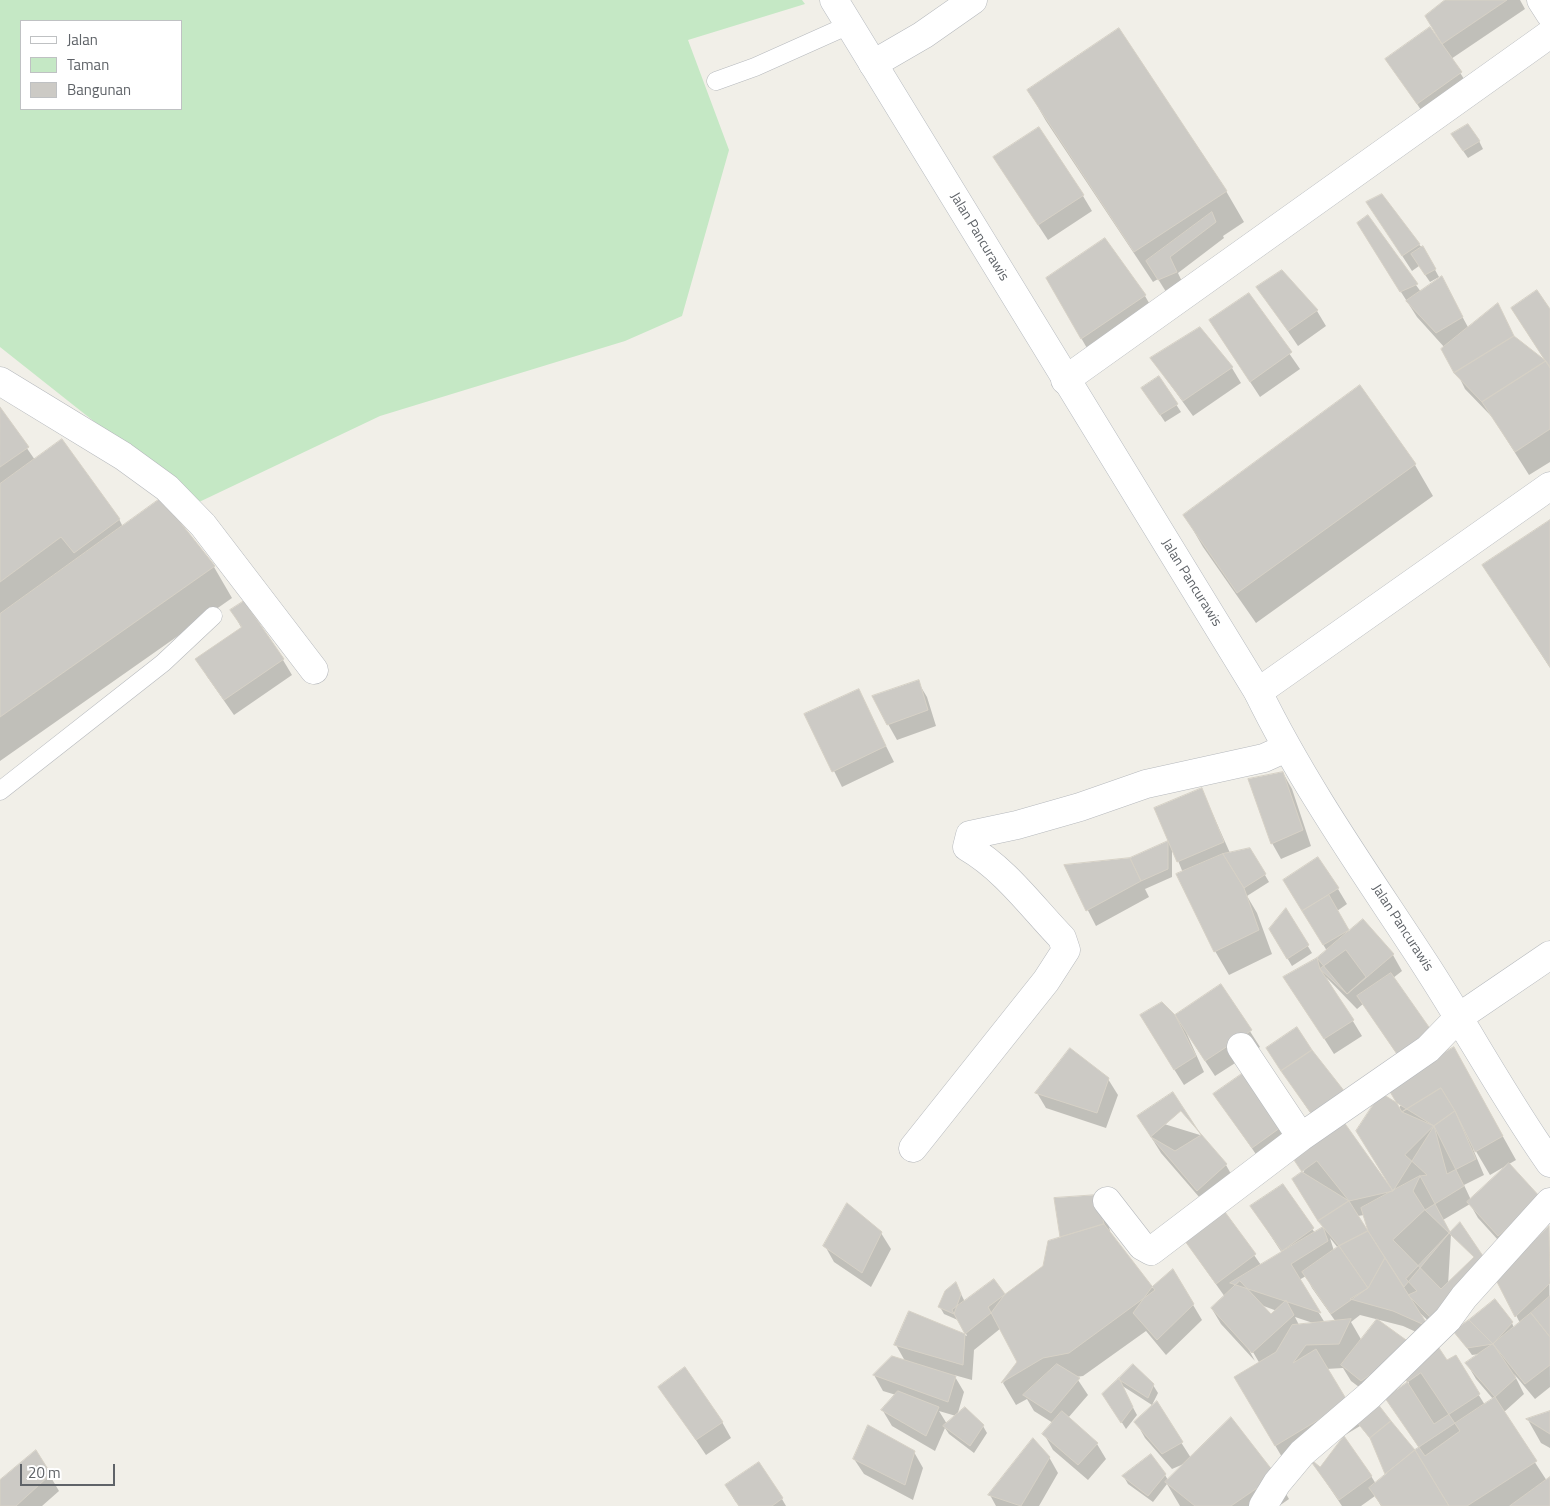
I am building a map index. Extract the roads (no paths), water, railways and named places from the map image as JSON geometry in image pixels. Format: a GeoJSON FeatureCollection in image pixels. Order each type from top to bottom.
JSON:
{"type":"FeatureCollection","features":[{"type":"Feature","properties":{"kind":"street","name":"Jalan Pancurawis"},"geometry":{"type":"LineString","coordinates":[[834,0],[1065,380],[1258,692],[1286,748],[1459,1017],[1517,1116],[1550,1163]]}},
{"type":"Feature","properties":{"kind":"street"},"geometry":{"type":"LineString","coordinates":[[873,64],[923,35],[973,0]]}},
{"type":"Feature","properties":{"kind":"street"},"geometry":{"type":"LineString","coordinates":[[1541,0],[1550,14]]}},
{"type":"Feature","properties":{"kind":"street"},"geometry":{"type":"LineString","coordinates":[[1065,380],[1550,34]]}},
{"type":"Feature","properties":{"kind":"street"},"geometry":{"type":"LineString","coordinates":[[0,381],[123,456],[167,488],[203,525],[314,670]]}},
{"type":"Feature","properties":{"kind":"street"},"geometry":{"type":"LineString","coordinates":[[1258,692],[1550,486]]}},
{"type":"Feature","properties":{"kind":"street"},"geometry":{"type":"LineString","coordinates":[[913,1148],[1046,981],[1066,950],[1062,938],[997,868],[967,847],[970,835],[1004,828],[1080,807],[1146,784],[1264,758],[1286,748]]}},
{"type":"Feature","properties":{"kind":"street"},"geometry":{"type":"LineString","coordinates":[[1107,1201],[1142,1246],[1151,1251],[1301,1138],[1428,1049],[1459,1017],[1550,955]]}},
{"type":"Feature","properties":{"kind":"street"},"geometry":{"type":"LineString","coordinates":[[1241,1046],[1301,1138]]}},
{"type":"Feature","properties":{"kind":"street"},"geometry":{"type":"LineString","coordinates":[[1263,1506],[1277,1483],[1302,1453],[1370,1395],[1448,1319],[1464,1297],[1550,1202]]}},
{"type":"Feature","properties":{"kind":"lane"},"geometry":{"type":"LineString","coordinates":[[716,81],[764,63],[849,25]]}},
{"type":"Feature","properties":{"kind":"lane"},"geometry":{"type":"LineString","coordinates":[[0,791],[164,663],[212,616]]}}]}
